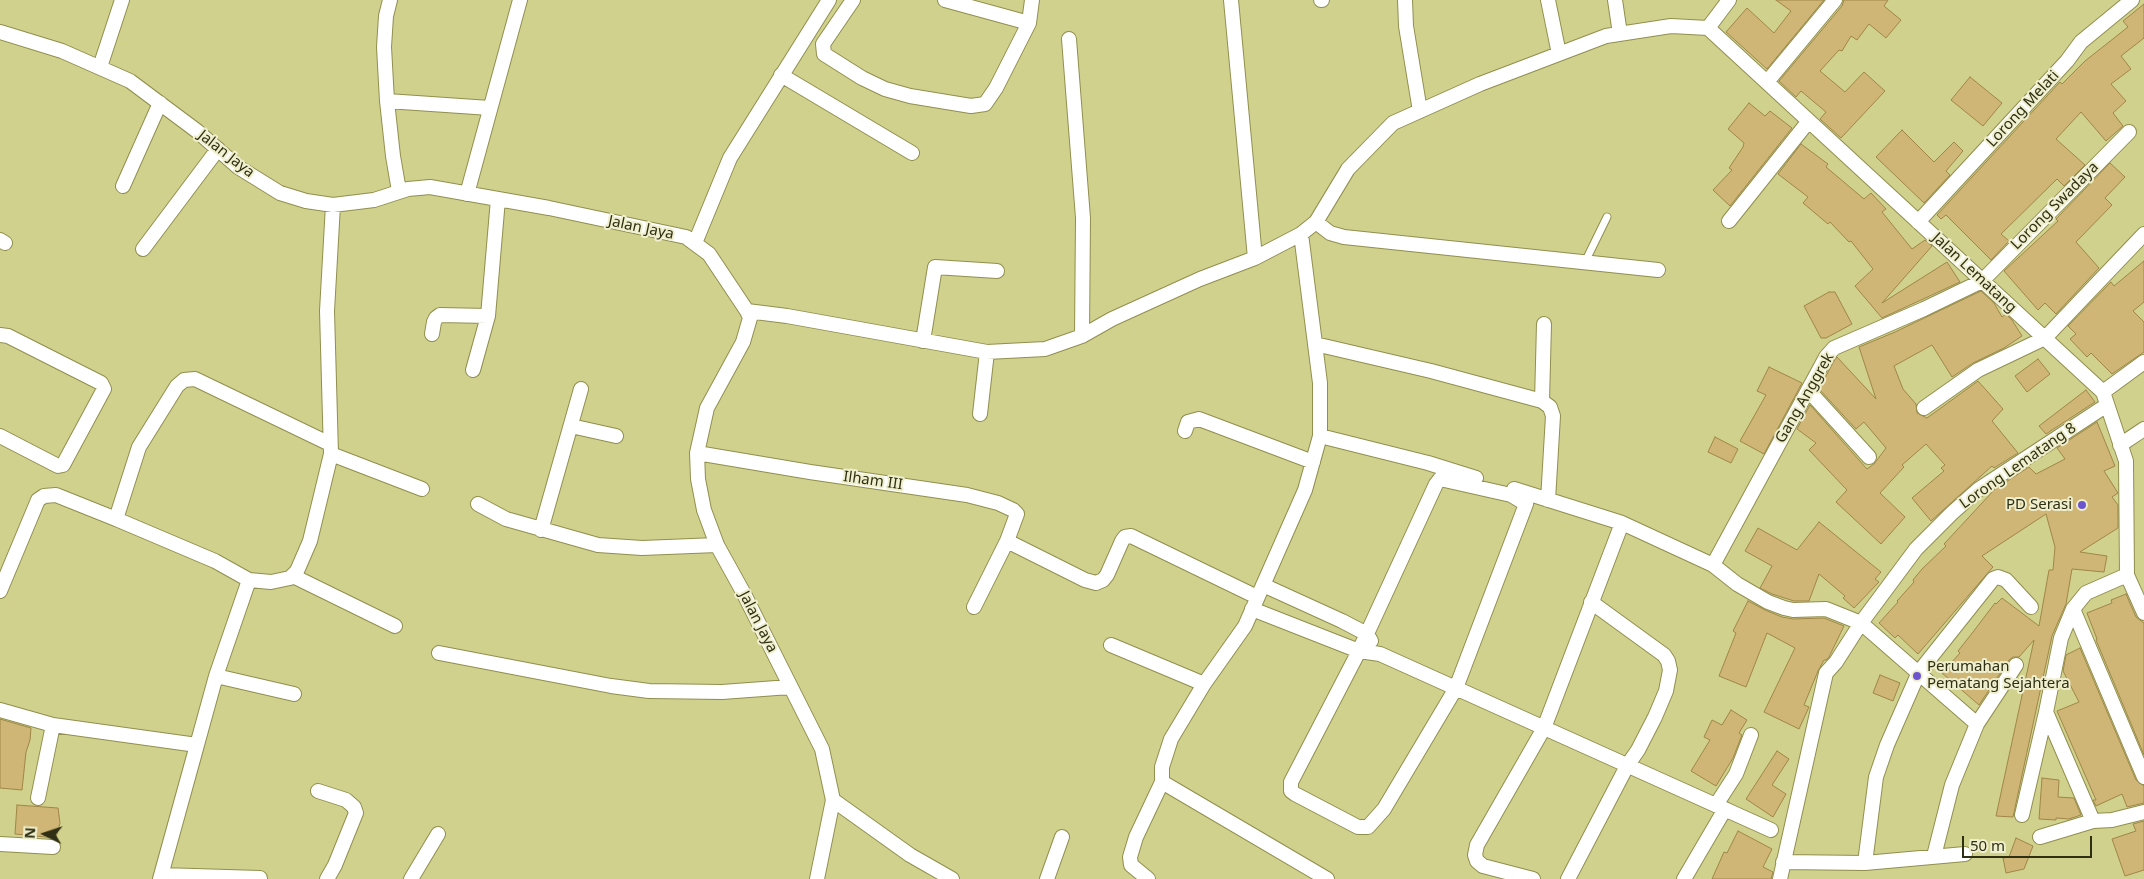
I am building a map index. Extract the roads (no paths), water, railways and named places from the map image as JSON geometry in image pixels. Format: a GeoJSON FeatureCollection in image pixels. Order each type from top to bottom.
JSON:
{"type":"FeatureCollection","features":[{"type":"Feature","properties":{"kind":"street"},"geometry":{"type":"LineString","coordinates":[[100,67],[122,0]]}},
{"type":"Feature","properties":{"kind":"street"},"geometry":{"type":"LineString","coordinates":[[390,0],[386,16],[384,47],[387,101],[399,191]]}},
{"type":"Feature","properties":{"kind":"street"},"geometry":{"type":"LineString","coordinates":[[467,194],[520,0]]}},
{"type":"Feature","properties":{"kind":"street"},"geometry":{"type":"LineString","coordinates":[[695,243],[730,158],[829,0]]}},
{"type":"Feature","properties":{"kind":"street"},"geometry":{"type":"LineString","coordinates":[[853,0],[823,44],[824,54],[862,78],[885,88],[910,96],[971,106],[985,104],[990,97],[1029,23],[1032,0]]}},
{"type":"Feature","properties":{"kind":"street"},"geometry":{"type":"LineString","coordinates":[[945,0],[1029,23]]}},
{"type":"Feature","properties":{"kind":"street"},"geometry":{"type":"LineString","coordinates":[[1231,0],[1255,258]]}},
{"type":"Feature","properties":{"kind":"street"},"geometry":{"type":"LineString","coordinates":[[1405,0],[1406,26],[1420,111]]}},
{"type":"Feature","properties":{"kind":"street"},"geometry":{"type":"LineString","coordinates":[[1548,0],[1558,54]]}},
{"type":"Feature","properties":{"kind":"street"},"geometry":{"type":"LineString","coordinates":[[1615,0],[1620,34]]}},
{"type":"Feature","properties":{"kind":"street"},"geometry":{"type":"LineString","coordinates":[[747,311],[787,316],[987,352],[1045,349],[1082,336],[1112,319],[1200,279],[1255,258],[1301,234],[1316,222],[1348,169],[1393,123],[1480,84],[1606,36],[1671,26],[1708,28],[1729,0]]}},
{"type":"Feature","properties":{"kind":"street"},"geometry":{"type":"LineString","coordinates":[[1767,82],[1835,0]]}},
{"type":"Feature","properties":{"kind":"street","name":"Lorong Melati"},"geometry":{"type":"LineString","coordinates":[[1918,222],[2067,62],[2081,42],[2132,0]]}},
{"type":"Feature","properties":{"kind":"street","name":"Jalan Lematang"},"geometry":{"type":"LineString","coordinates":[[1708,28],[2045,338],[2105,399],[2126,461],[2127,575]]}},
{"type":"Feature","properties":{"kind":"street","name":"Jalan Jaya"},"geometry":{"type":"LineString","coordinates":[[0,32],[62,51],[130,81],[238,167],[280,193],[306,201],[333,205],[374,200],[399,191],[430,187],[686,237],[709,254],[750,318],[747,335],[707,408],[698,453],[700,495],[717,545],[743,592],[822,749],[833,800],[817,879]]}},
{"type":"Feature","properties":{"kind":"street"},"geometry":{"type":"LineString","coordinates":[[1069,39],[1083,218],[1082,336]]}},
{"type":"Feature","properties":{"kind":"street"},"geometry":{"type":"LineString","coordinates":[[781,75],[912,153]]}},
{"type":"Feature","properties":{"kind":"street"},"geometry":{"type":"LineString","coordinates":[[387,101],[490,108]]}},
{"type":"Feature","properties":{"kind":"street"},"geometry":{"type":"LineString","coordinates":[[123,186],[160,103]]}},
{"type":"Feature","properties":{"kind":"street"},"geometry":{"type":"LineString","coordinates":[[1728,221],[1808,122]]}},
{"type":"Feature","properties":{"kind":"street","name":"Lorong Swadaya"},"geometry":{"type":"LineString","coordinates":[[1982,281],[2129,132]]}},
{"type":"Feature","properties":{"kind":"street"},"geometry":{"type":"LineString","coordinates":[[142,249],[218,150]]}},
{"type":"Feature","properties":{"kind":"street"},"geometry":{"type":"LineString","coordinates":[[473,370],[488,316],[498,199]]}},
{"type":"Feature","properties":{"kind":"street"},"geometry":{"type":"LineString","coordinates":[[0,591],[38,500],[44,496],[56,494],[215,561],[248,580],[280,581],[287,580],[293,576],[310,541],[331,449],[327,312],[333,205]]}},
{"type":"Feature","properties":{"kind":"street"},"geometry":{"type":"LineString","coordinates":[[1316,222],[1330,233],[1344,237],[1658,270]]}},
{"type":"Feature","properties":{"kind":"street"},"geometry":{"type":"LineString","coordinates":[[1148,879],[1131,865],[1130,857],[1136,837],[1162,782],[1162,768],[1170,739],[1204,684],[1245,626],[1305,490],[1320,436],[1320,383],[1301,234]]}},
{"type":"Feature","properties":{"kind":"street"},"geometry":{"type":"LineString","coordinates":[[1924,408],[1978,370],[2045,338],[2144,234]]}},
{"type":"Feature","properties":{"kind":"street"},"geometry":{"type":"LineString","coordinates":[[923,341],[935,266],[997,271]]}},
{"type":"Feature","properties":{"kind":"street","name":"Gang Anggrek"},"geometry":{"type":"LineString","coordinates":[[1713,565],[1826,356],[1841,343],[1924,310],[1982,281]]}},
{"type":"Feature","properties":{"kind":"street"},"geometry":{"type":"LineString","coordinates":[[432,334],[434,322],[440,315],[488,316]]}},
{"type":"Feature","properties":{"kind":"street"},"geometry":{"type":"LineString","coordinates":[[1542,401],[1544,324]]}},
{"type":"Feature","properties":{"kind":"street"},"geometry":{"type":"LineString","coordinates":[[0,336],[8,336],[101,382],[104,389],[63,465],[58,466],[0,436]]}},
{"type":"Feature","properties":{"kind":"street"},"geometry":{"type":"LineString","coordinates":[[1315,344],[1431,371],[1542,401],[1550,406],[1553,416],[1548,500]]}},
{"type":"Feature","properties":{"kind":"street"},"geometry":{"type":"LineString","coordinates":[[980,414],[987,352]]}},
{"type":"Feature","properties":{"kind":"street","name":"Lorong Lematang 8"},"geometry":{"type":"LineString","coordinates":[[1780,879],[1826,673],[1836,662],[1861,623],[1916,549],[1952,512],[1979,489],[2105,399],[2144,362]]}},
{"type":"Feature","properties":{"kind":"street"},"geometry":{"type":"LineString","coordinates":[[116,520],[139,448],[177,386],[184,380],[195,379],[331,449],[422,489]]}},
{"type":"Feature","properties":{"kind":"street"},"geometry":{"type":"LineString","coordinates":[[541,530],[581,389]]}},
{"type":"Feature","properties":{"kind":"street"},"geometry":{"type":"LineString","coordinates":[[1808,390],[1869,457]]}},
{"type":"Feature","properties":{"kind":"street"},"geometry":{"type":"LineString","coordinates":[[1185,431],[1188,422],[1199,420],[1313,462]]}},
{"type":"Feature","properties":{"kind":"street"},"geometry":{"type":"LineString","coordinates":[[571,426],[616,436]]}},
{"type":"Feature","properties":{"kind":"street"},"geometry":{"type":"LineString","coordinates":[[2120,445],[2144,429]]}},
{"type":"Feature","properties":{"kind":"street"},"geometry":{"type":"LineString","coordinates":[[1320,436],[1428,463],[1622,523],[1713,565],[1737,584],[1776,605],[1793,610],[1826,609],[1861,623],[1977,724]]}},
{"type":"Feature","properties":{"kind":"street","name":"Ilham III"},"geometry":{"type":"LineString","coordinates":[[698,453],[810,472],[958,493],[998,503],[1013,510],[1017,514],[1007,541],[974,607]]}},
{"type":"Feature","properties":{"kind":"street"},"geometry":{"type":"LineString","coordinates":[[1440,479],[1497,491],[1524,500],[1526,504],[1456,688],[1384,809],[1368,827],[1358,827],[1295,794],[1290,788],[1298,766],[1367,634],[1440,479]]}},
{"type":"Feature","properties":{"kind":"street"},"geometry":{"type":"LineString","coordinates":[[478,504],[506,519],[598,545],[642,548],[717,545]]}},
{"type":"Feature","properties":{"kind":"street"},"geometry":{"type":"LineString","coordinates":[[1533,879],[1483,866],[1477,861],[1475,855],[1477,846],[1486,827],[1544,728],[1622,523]]}},
{"type":"Feature","properties":{"kind":"street"},"geometry":{"type":"LineString","coordinates":[[1007,541],[1093,583],[1103,580],[1122,541],[1131,536],[1257,597],[1313,633],[1359,651],[1380,654],[1771,830]]}},
{"type":"Feature","properties":{"kind":"street"},"geometry":{"type":"LineString","coordinates":[[2022,815],[2061,638],[2073,609],[2086,593],[2127,575],[2144,613]]}},
{"type":"Feature","properties":{"kind":"street"},"geometry":{"type":"LineString","coordinates":[[293,576],[395,626]]}},
{"type":"Feature","properties":{"kind":"street"},"geometry":{"type":"LineString","coordinates":[[1865,863],[1876,777],[1887,746],[1919,672],[1993,579],[1998,577],[2006,580],[2031,607]]}},
{"type":"Feature","properties":{"kind":"street"},"geometry":{"type":"LineString","coordinates":[[248,580],[216,676],[160,877],[260,878]]}},
{"type":"Feature","properties":{"kind":"street"},"geometry":{"type":"LineString","coordinates":[[1257,597],[1320,611],[1367,634],[1380,654]]}},
{"type":"Feature","properties":{"kind":"street"},"geometry":{"type":"LineString","coordinates":[[1568,879],[1658,711],[1668,683],[1669,664],[1664,655],[1591,602]]}},
{"type":"Feature","properties":{"kind":"street"},"geometry":{"type":"LineString","coordinates":[[2073,609],[2144,777]]}},
{"type":"Feature","properties":{"kind":"street"},"geometry":{"type":"LineString","coordinates":[[1313,633],[1320,611]]}},
{"type":"Feature","properties":{"kind":"street"},"geometry":{"type":"LineString","coordinates":[[1110,645],[1204,684]]}},
{"type":"Feature","properties":{"kind":"street"},"geometry":{"type":"LineString","coordinates":[[440,653],[611,686],[649,691],[722,692],[790,687]]}},
{"type":"Feature","properties":{"kind":"street"},"geometry":{"type":"LineString","coordinates":[[1934,856],[1952,785],[1977,724],[2016,665]]}},
{"type":"Feature","properties":{"kind":"street"},"geometry":{"type":"LineString","coordinates":[[216,676],[294,694]]}},
{"type":"Feature","properties":{"kind":"street"},"geometry":{"type":"LineString","coordinates":[[0,710],[53,725],[197,745]]}},
{"type":"Feature","properties":{"kind":"street"},"geometry":{"type":"LineString","coordinates":[[2046,712],[2093,821]]}},
{"type":"Feature","properties":{"kind":"street"},"geometry":{"type":"LineString","coordinates":[[38,798],[53,725]]}},
{"type":"Feature","properties":{"kind":"street"},"geometry":{"type":"LineString","coordinates":[[1684,879],[1736,774],[1751,735]]}},
{"type":"Feature","properties":{"kind":"street"},"geometry":{"type":"LineString","coordinates":[[1162,782],[1327,879]]}},
{"type":"Feature","properties":{"kind":"street"},"geometry":{"type":"LineString","coordinates":[[318,791],[346,800],[354,807],[356,813],[327,879]]}},
{"type":"Feature","properties":{"kind":"street"},"geometry":{"type":"LineString","coordinates":[[833,800],[910,855],[952,879]]}},
{"type":"Feature","properties":{"kind":"street"},"geometry":{"type":"LineString","coordinates":[[2040,837],[2093,821],[2112,820],[2144,812]]}},
{"type":"Feature","properties":{"kind":"street"},"geometry":{"type":"LineString","coordinates":[[411,879],[438,834]]}},
{"type":"Feature","properties":{"kind":"street"},"geometry":{"type":"LineString","coordinates":[[1047,879],[1062,837]]}},
{"type":"Feature","properties":{"kind":"street"},"geometry":{"type":"LineString","coordinates":[[0,844],[53,848]]}},
{"type":"Feature","properties":{"kind":"street"},"geometry":{"type":"LineString","coordinates":[[1783,862],[1865,863],[1965,854]]}},
{"type":"Feature","properties":{"kind":"lane"},"geometry":{"type":"LineString","coordinates":[[1585,262],[1607,217]]}},
{"type":"Feature","properties":{"kind":"place","name":"PD Serasi"},"geometry":{"type":"Point","coordinates":[2082,505]}},
{"type":"Feature","properties":{"kind":"place","name":"Perumahan Pematang Sejahtera"},"geometry":{"type":"Point","coordinates":[1917,676]}}]}
